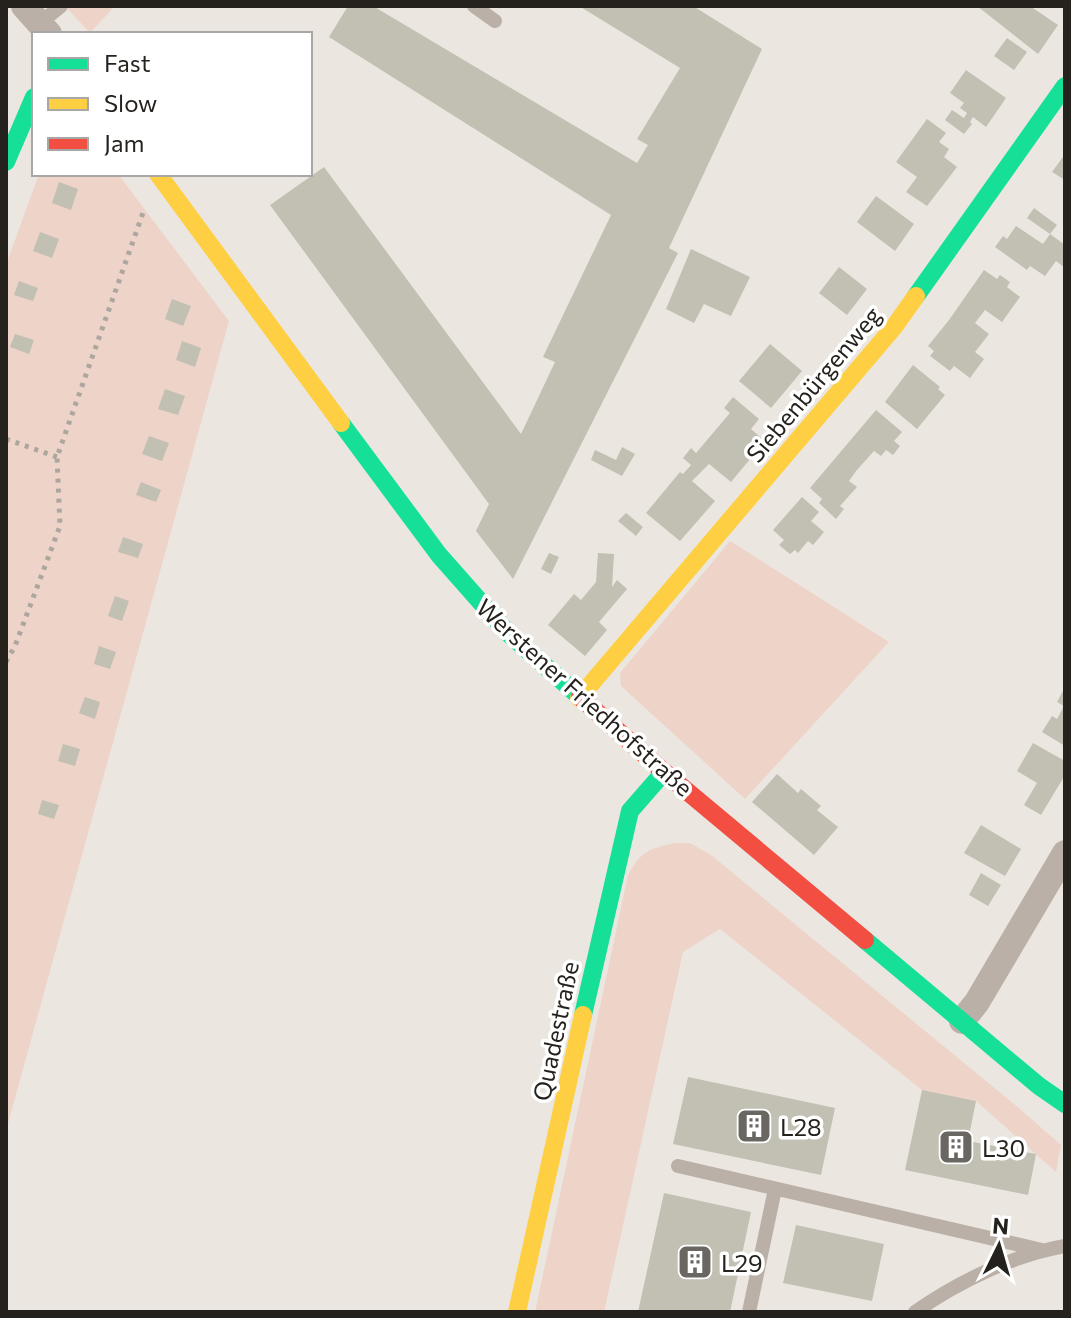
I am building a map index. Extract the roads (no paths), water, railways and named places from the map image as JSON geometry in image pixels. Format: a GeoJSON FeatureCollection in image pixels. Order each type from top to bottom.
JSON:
{"type":"FeatureCollection","features":[{"type":"Feature","properties":{"kind":"street","name":"Siebenbürgenweg"},"geometry":{"type":"LineString","coordinates":[[579,698],[894,327],[1065,86]]}},
{"type":"Feature","properties":{"kind":"street"},"geometry":{"type":"LineString","coordinates":[[6,162],[32,102]]}},
{"type":"Feature","properties":{"kind":"street","name":"Werstener Friedhofstraße"},"geometry":{"type":"LineString","coordinates":[[163,181],[439,555],[508,633],[664,772],[1039,1086],[1065,1104]]}},
{"type":"Feature","properties":{"kind":"street","name":"Quadestraße"},"geometry":{"type":"LineString","coordinates":[[517,1312],[624,829],[630,811],[664,772]]}},
{"type":"Feature","properties":{"kind":"street"},"geometry":{"type":"LineString","coordinates":[[962,1021],[977,1002],[1065,853]]}},
{"type":"Feature","properties":{"kind":"lane"},"geometry":{"type":"LineString","coordinates":[[38,21],[61,6]]}},
{"type":"Feature","properties":{"kind":"lane"},"geometry":{"type":"LineString","coordinates":[[474,6],[495,21]]}},
{"type":"Feature","properties":{"kind":"lane"},"geometry":{"type":"LineString","coordinates":[[678,1166],[1042,1250]]}},
{"type":"Feature","properties":{"kind":"lane"},"geometry":{"type":"LineString","coordinates":[[749,1312],[775,1189]]}},
{"type":"Feature","properties":{"kind":"lane"},"geometry":{"type":"LineString","coordinates":[[915,1312],[966,1282],[1042,1250],[1065,1246]]}},
{"type":"Feature","properties":{"kind":"place","name":"L28"},"geometry":{"type":"Point","coordinates":[754,1126]}},
{"type":"Feature","properties":{"kind":"place","name":"L30"},"geometry":{"type":"Point","coordinates":[956,1147]}},
{"type":"Feature","properties":{"kind":"place","name":"L29"},"geometry":{"type":"Point","coordinates":[695,1262]}}]}
